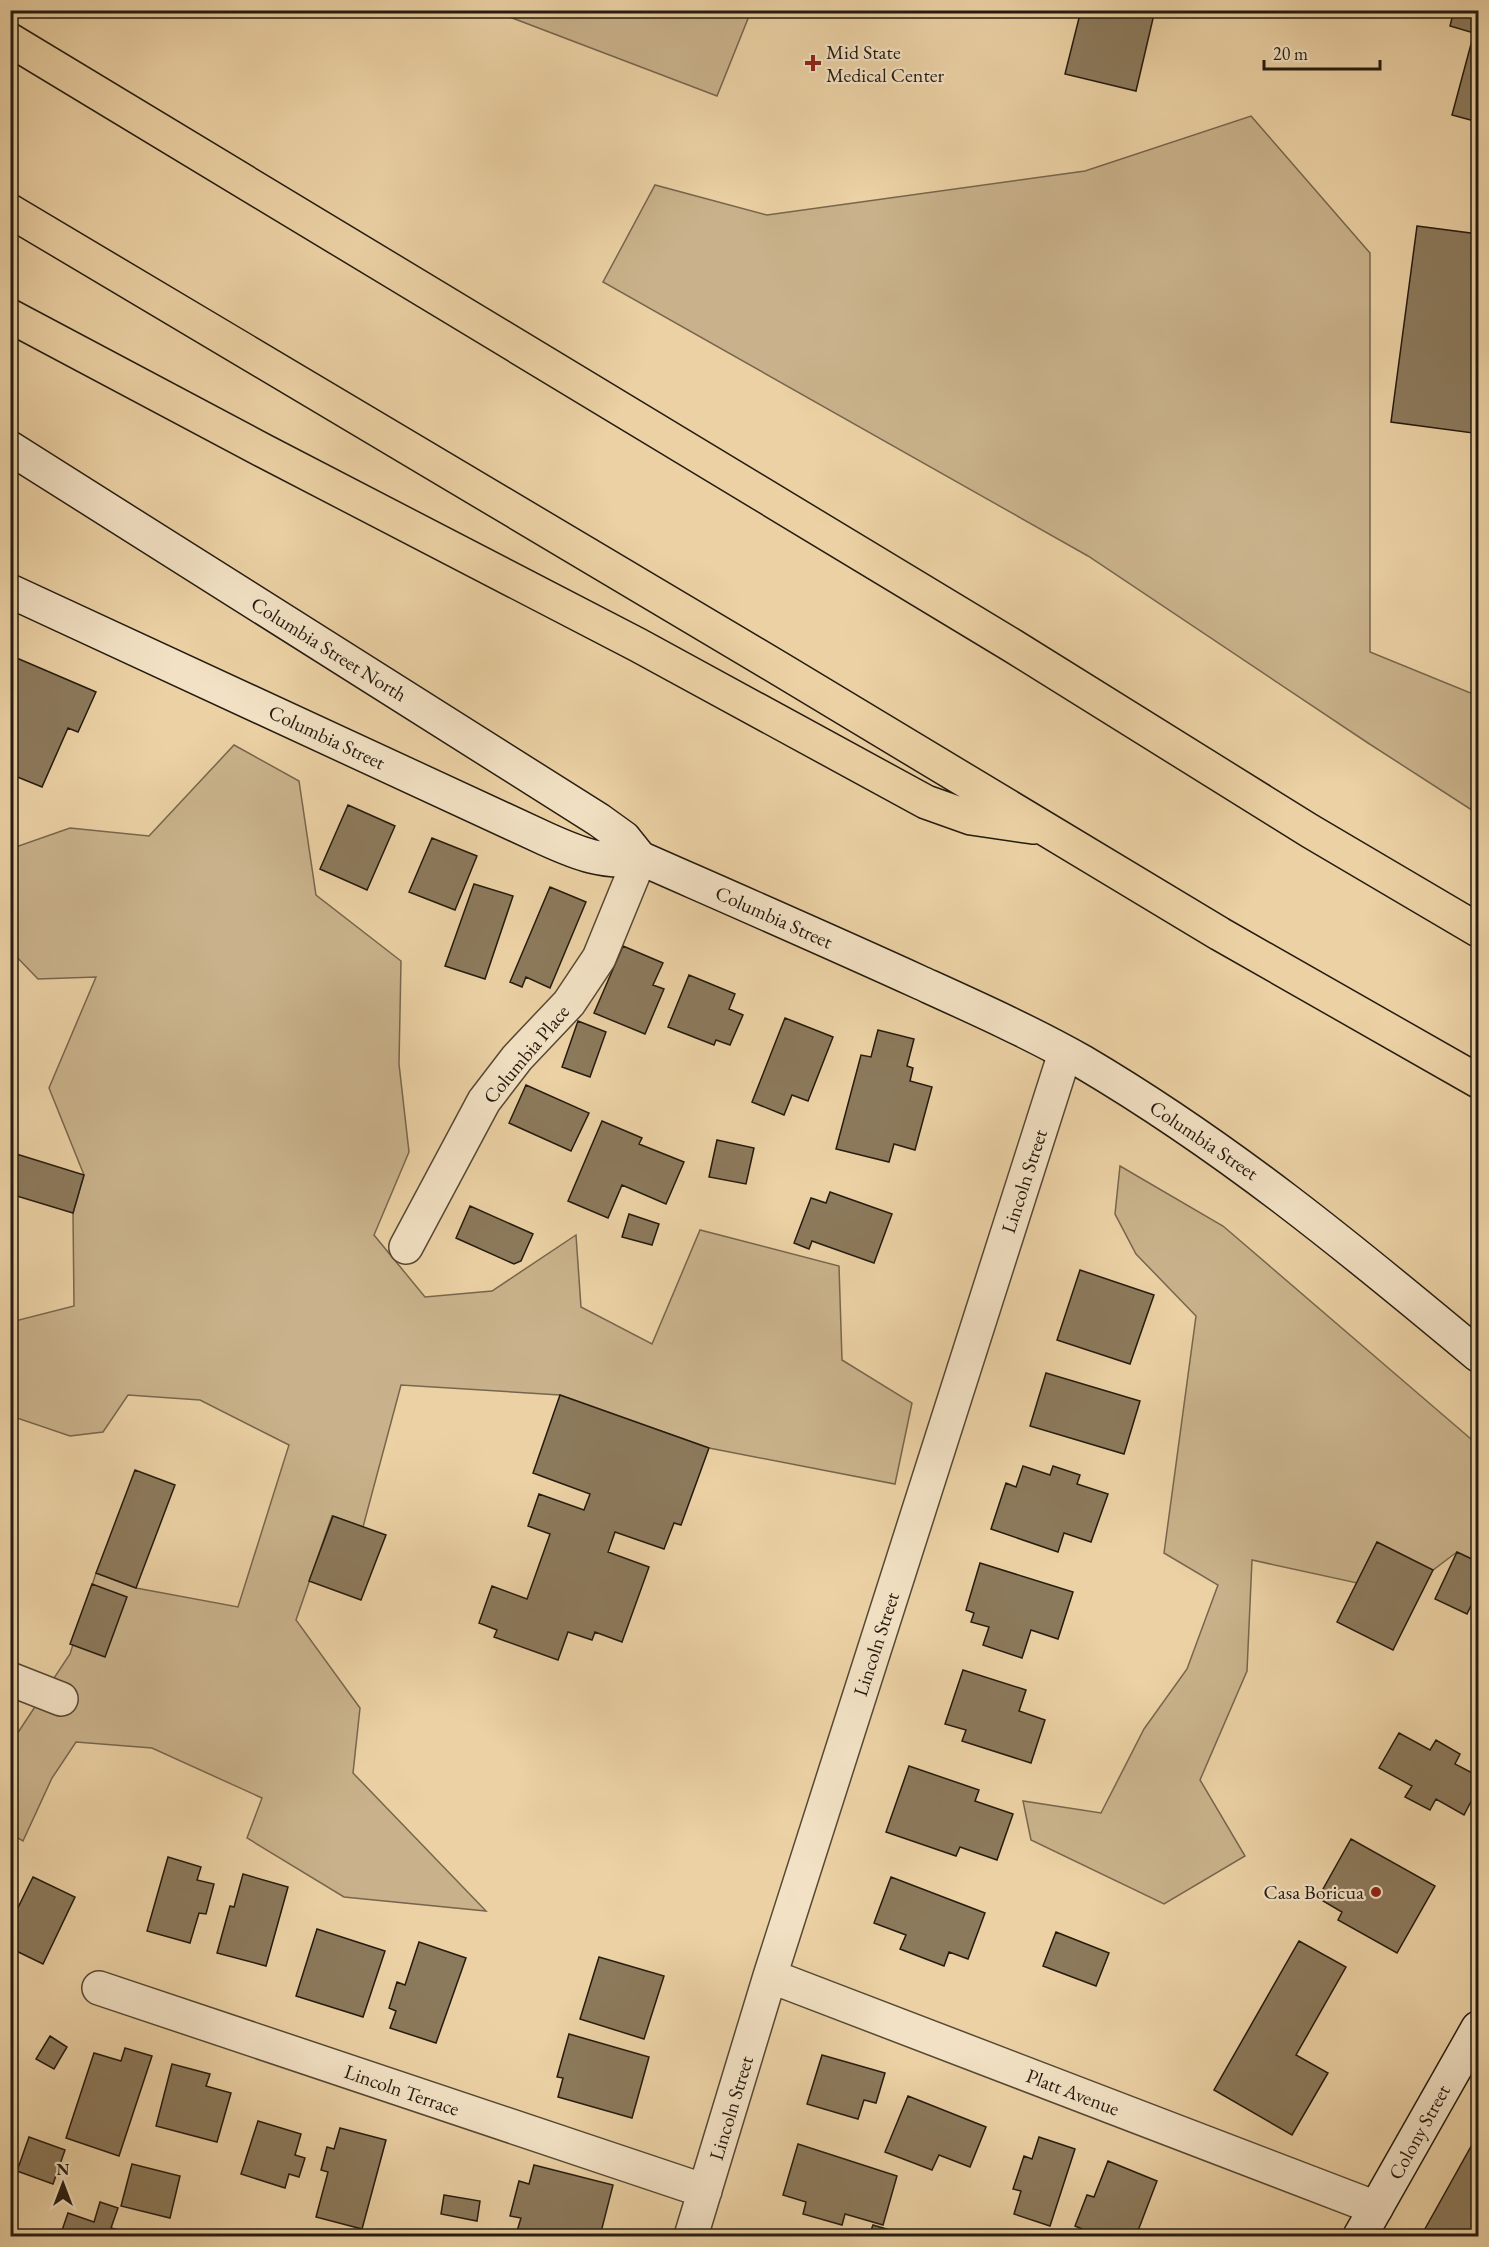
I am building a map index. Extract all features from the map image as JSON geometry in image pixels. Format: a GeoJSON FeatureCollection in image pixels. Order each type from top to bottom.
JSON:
{"type":"FeatureCollection","features":[{"type":"Feature","properties":{"kind":"highway"},"geometry":{"type":"LineString","coordinates":[[10,40],[1013,646],[1310,831],[1479,930]]}},
{"type":"Feature","properties":{"kind":"highway"},"geometry":{"type":"LineString","coordinates":[[10,211],[1294,978],[1479,1081]]}},
{"type":"Feature","properties":{"kind":"highway"},"geometry":{"type":"LineString","coordinates":[[10,316],[638,645],[926,802],[971,818],[1043,828]]}},
{"type":"Feature","properties":{"kind":"street","name":"Columbia Street North"},"geometry":{"type":"LineString","coordinates":[[13,453],[599,820],[624,838],[640,858]]}},
{"type":"Feature","properties":{"kind":"street","name":"Columbia Street"},"geometry":{"type":"LineString","coordinates":[[10,591],[558,845],[605,861],[640,858],[906,976],[1065,1053],[1154,1105],[1230,1156],[1306,1214],[1479,1354]]}},
{"type":"Feature","properties":{"kind":"street","name":"Columbia Place"},"geometry":{"type":"LineString","coordinates":[[406,1247],[484,1101],[517,1058],[569,1003],[599,958],[640,858]]}},
{"type":"Feature","properties":{"kind":"street","name":"Lincoln Street"},"geometry":{"type":"LineString","coordinates":[[691,2236],[770,1976],[1065,1053]]}},
{"type":"Feature","properties":{"kind":"street"},"geometry":{"type":"LineString","coordinates":[[10,1679],[61,1699]]}},
{"type":"Feature","properties":{"kind":"street","name":"Platt Avenue"},"geometry":{"type":"LineString","coordinates":[[770,1976],[1376,2208]]}},
{"type":"Feature","properties":{"kind":"street","name":"Lincoln Terrace"},"geometry":{"type":"LineString","coordinates":[[99,1988],[705,2192]]}},
{"type":"Feature","properties":{"kind":"street","name":"Colony Street"},"geometry":{"type":"LineString","coordinates":[[1360,2236],[1479,2028]]}},
{"type":"Feature","properties":{"kind":"shaded area"},"geometry":{"type":"Polygon","coordinates":[[[751,10],[717,96],[494,11],[751,10]]]}},
{"type":"Feature","properties":{"kind":"shaded area"},"geometry":{"type":"Polygon","coordinates":[[[1251,116],[1370,253],[1370,652],[1478,696],[1478,814],[1088,556],[603,282],[655,185],[767,215],[1085,171],[1251,116]]]}},
{"type":"Feature","properties":{"kind":"shaded area"},"geometry":{"type":"Polygon","coordinates":[[[234,745],[299,781],[316,895],[401,961],[399,1064],[409,1152],[374,1235],[425,1297],[492,1291],[576,1235],[581,1307],[652,1344],[700,1230],[839,1266],[842,1360],[912,1403],[895,1484],[709,1448],[560,1395],[401,1385],[363,1527],[332,1516],[296,1620],[360,1708],[353,1773],[486,1911],[344,1897],[247,1838],[262,1798],[152,1748],[76,1742],[52,1778],[23,1841],[11,1834],[11,1743],[70,1654],[96,1573],[136,1588],[238,1607],[289,1445],[200,1400],[128,1395],[103,1432],[70,1436],[11,1416],[11,1322],[74,1306],[73,1213],[84,1175],[49,1088],[96,977],[38,979],[11,951],[10,849],[70,828],[149,836],[234,745]]]}},
{"type":"Feature","properties":{"kind":"shaded area"},"geometry":{"type":"Polygon","coordinates":[[[1120,1166],[1223,1226],[1478,1445],[1478,1562],[1457,1552],[1433,1570],[1377,1542],[1357,1583],[1252,1560],[1247,1671],[1200,1780],[1245,1856],[1164,1904],[1031,1840],[1023,1801],[1101,1813],[1144,1729],[1187,1669],[1218,1585],[1164,1553],[1196,1316],[1136,1254],[1115,1214],[1120,1166]]]}},
{"type":"Feature","properties":{"kind":"building"},"geometry":{"type":"Polygon","coordinates":[[[1081,10],[1155,10],[1136,91],[1065,74],[1081,10]]]}},
{"type":"Feature","properties":{"kind":"building"},"geometry":{"type":"Polygon","coordinates":[[[1454,10],[1478,10],[1478,122],[1452,115],[1474,33],[1450,26],[1454,10]]]}},
{"type":"Feature","properties":{"kind":"building"},"geometry":{"type":"Polygon","coordinates":[[[1417,226],[1478,234],[1478,394],[1473,433],[1391,422],[1417,226]]]}},
{"type":"Feature","properties":{"kind":"building"},"geometry":{"type":"Polygon","coordinates":[[[12,656],[96,692],[78,732],[68,728],[42,787],[10,774],[10,660],[12,656]]]}},
{"type":"Feature","properties":{"kind":"building"},"geometry":{"type":"Polygon","coordinates":[[[348,805],[395,826],[367,890],[320,869],[348,805]]]}},
{"type":"Feature","properties":{"kind":"building"},"geometry":{"type":"Polygon","coordinates":[[[432,838],[477,856],[455,910],[409,892],[432,838]]]}},
{"type":"Feature","properties":{"kind":"building"},"geometry":{"type":"Polygon","coordinates":[[[474,884],[513,896],[485,979],[445,966],[474,884]]]}},
{"type":"Feature","properties":{"kind":"building"},"geometry":{"type":"Polygon","coordinates":[[[550,887],[586,902],[550,988],[526,977],[522,987],[510,982],[550,887]]]}},
{"type":"Feature","properties":{"kind":"building"},"geometry":{"type":"Polygon","coordinates":[[[623,946],[663,963],[653,985],[664,989],[645,1034],[594,1013],[623,946]]]}},
{"type":"Feature","properties":{"kind":"building"},"geometry":{"type":"Polygon","coordinates":[[[689,975],[735,994],[729,1009],[743,1015],[730,1045],[716,1040],[714,1045],[668,1027],[689,975]]]}},
{"type":"Feature","properties":{"kind":"building"},"geometry":{"type":"Polygon","coordinates":[[[785,1018],[833,1037],[808,1101],[792,1095],[784,1115],[752,1102],[785,1018]]]}},
{"type":"Feature","properties":{"kind":"building"},"geometry":{"type":"Polygon","coordinates":[[[578,1021],[606,1032],[590,1077],[562,1067],[578,1021]]]}},
{"type":"Feature","properties":{"kind":"building"},"geometry":{"type":"Polygon","coordinates":[[[878,1030],[914,1039],[907,1066],[913,1068],[910,1081],[932,1087],[915,1150],[894,1144],[889,1162],[836,1149],[861,1055],[871,1057],[878,1030]]]}},
{"type":"Feature","properties":{"kind":"building"},"geometry":{"type":"Polygon","coordinates":[[[526,1085],[589,1113],[571,1151],[509,1123],[526,1085]]]}},
{"type":"Feature","properties":{"kind":"building"},"geometry":{"type":"Polygon","coordinates":[[[602,1121],[642,1138],[639,1144],[684,1162],[666,1204],[622,1185],[608,1218],[568,1201],[602,1121]]]}},
{"type":"Feature","properties":{"kind":"building"},"geometry":{"type":"Polygon","coordinates":[[[717,1140],[754,1148],[746,1184],[709,1177],[717,1140]]]}},
{"type":"Feature","properties":{"kind":"building"},"geometry":{"type":"Polygon","coordinates":[[[10,1152],[84,1175],[73,1213],[10,1194],[10,1152]]]}},
{"type":"Feature","properties":{"kind":"building"},"geometry":{"type":"Polygon","coordinates":[[[830,1192],[892,1214],[874,1263],[812,1241],[809,1249],[794,1243],[811,1198],[826,1203],[830,1192]]]}},
{"type":"Feature","properties":{"kind":"building"},"geometry":{"type":"Polygon","coordinates":[[[470,1206],[533,1234],[521,1261],[514,1264],[456,1238],[470,1206]]]}},
{"type":"Feature","properties":{"kind":"building"},"geometry":{"type":"Polygon","coordinates":[[[629,1214],[659,1224],[652,1245],[622,1237],[629,1214]]]}},
{"type":"Feature","properties":{"kind":"building"},"geometry":{"type":"Polygon","coordinates":[[[1080,1270],[1154,1295],[1130,1364],[1057,1340],[1080,1270]]]}},
{"type":"Feature","properties":{"kind":"building"},"geometry":{"type":"Polygon","coordinates":[[[1046,1373],[1140,1401],[1124,1454],[1030,1426],[1046,1373]]]}},
{"type":"Feature","properties":{"kind":"building"},"geometry":{"type":"Polygon","coordinates":[[[560,1395],[709,1448],[681,1525],[674,1523],[664,1549],[615,1532],[608,1552],[649,1567],[622,1642],[595,1632],[592,1640],[568,1632],[558,1660],[494,1637],[497,1630],[479,1623],[492,1586],[527,1599],[550,1534],[528,1526],[539,1494],[584,1510],[590,1494],[533,1473],[560,1395]]]}},
{"type":"Feature","properties":{"kind":"building"},"geometry":{"type":"Polygon","coordinates":[[[1023,1466],[1050,1475],[1053,1466],[1080,1475],[1077,1484],[1108,1494],[1091,1542],[1064,1533],[1058,1552],[991,1529],[1006,1483],[1016,1487],[1023,1466]]]}},
{"type":"Feature","properties":{"kind":"building"},"geometry":{"type":"Polygon","coordinates":[[[135,1470],[175,1485],[136,1588],[96,1573],[135,1470]]]}},
{"type":"Feature","properties":{"kind":"building"},"geometry":{"type":"Polygon","coordinates":[[[333,1516],[386,1535],[361,1600],[309,1581],[333,1516]]]}},
{"type":"Feature","properties":{"kind":"building"},"geometry":{"type":"Polygon","coordinates":[[[1377,1542],[1433,1570],[1393,1650],[1337,1622],[1377,1542]]]}},
{"type":"Feature","properties":{"kind":"building"},"geometry":{"type":"Polygon","coordinates":[[[1457,1552],[1478,1562],[1478,1591],[1467,1614],[1435,1599],[1457,1552]]]}},
{"type":"Feature","properties":{"kind":"building"},"geometry":{"type":"Polygon","coordinates":[[[980,1563],[1073,1592],[1058,1639],[1031,1630],[1022,1658],[983,1645],[989,1627],[971,1622],[974,1613],[966,1610],[980,1563]]]}},
{"type":"Feature","properties":{"kind":"building"},"geometry":{"type":"Polygon","coordinates":[[[92,1584],[127,1597],[105,1657],[70,1644],[92,1584]]]}},
{"type":"Feature","properties":{"kind":"building"},"geometry":{"type":"Polygon","coordinates":[[[963,1670],[1026,1690],[1019,1711],[1045,1720],[1031,1763],[962,1741],[966,1730],[945,1724],[963,1670]]]}},
{"type":"Feature","properties":{"kind":"building"},"geometry":{"type":"Polygon","coordinates":[[[1399,1733],[1430,1750],[1436,1740],[1460,1754],[1455,1764],[1478,1776],[1478,1788],[1464,1815],[1436,1799],[1430,1810],[1405,1797],[1412,1786],[1379,1768],[1399,1733]]]}},
{"type":"Feature","properties":{"kind":"building"},"geometry":{"type":"Polygon","coordinates":[[[909,1766],[979,1790],[975,1801],[1013,1814],[997,1860],[960,1847],[956,1856],[886,1832],[909,1766]]]}},
{"type":"Feature","properties":{"kind":"building","name":"Casa Boricua"},"geometry":{"type":"Polygon","coordinates":[[[1351,1839],[1435,1886],[1397,1953],[1338,1920],[1342,1912],[1318,1898],[1351,1839]]]}},
{"type":"Feature","properties":{"kind":"building"},"geometry":{"type":"Polygon","coordinates":[[[168,1857],[201,1867],[197,1880],[214,1884],[206,1914],[199,1913],[190,1943],[147,1931],[168,1857]]]}},
{"type":"Feature","properties":{"kind":"building"},"geometry":{"type":"Polygon","coordinates":[[[243,1874],[288,1887],[266,1966],[217,1953],[230,1906],[234,1907],[243,1874]]]}},
{"type":"Feature","properties":{"kind":"building"},"geometry":{"type":"Polygon","coordinates":[[[33,1877],[75,1897],[43,1964],[10,1948],[10,1924],[33,1877]]]}},
{"type":"Feature","properties":{"kind":"building"},"geometry":{"type":"Polygon","coordinates":[[[891,1877],[985,1913],[968,1959],[949,1952],[944,1966],[900,1949],[906,1935],[874,1923],[891,1877]]]}},
{"type":"Feature","properties":{"kind":"building"},"geometry":{"type":"Polygon","coordinates":[[[317,1929],[385,1951],[363,2017],[296,1996],[317,1929]]]}},
{"type":"Feature","properties":{"kind":"building"},"geometry":{"type":"Polygon","coordinates":[[[1056,1932],[1109,1953],[1096,1986],[1043,1966],[1056,1932]]]}},
{"type":"Feature","properties":{"kind":"building"},"geometry":{"type":"Polygon","coordinates":[[[1299,1941],[1346,1967],[1296,2055],[1328,2073],[1292,2135],[1214,2090],[1299,1941]]]}},
{"type":"Feature","properties":{"kind":"building"},"geometry":{"type":"Polygon","coordinates":[[[419,1942],[466,1958],[436,2043],[390,2028],[396,2011],[389,2008],[397,1982],[405,1985],[419,1942]]]}},
{"type":"Feature","properties":{"kind":"building"},"geometry":{"type":"Polygon","coordinates":[[[599,1957],[664,1976],[644,2039],[580,2019],[599,1957]]]}},
{"type":"Feature","properties":{"kind":"building"},"geometry":{"type":"Polygon","coordinates":[[[569,2034],[649,2057],[632,2118],[558,2097],[563,2078],[557,2077],[569,2034]]]}},
{"type":"Feature","properties":{"kind":"building"},"geometry":{"type":"Polygon","coordinates":[[[50,2036],[67,2047],[54,2069],[36,2059],[50,2036]]]}},
{"type":"Feature","properties":{"kind":"building"},"geometry":{"type":"Polygon","coordinates":[[[125,2048],[152,2056],[119,2156],[66,2138],[94,2053],[121,2061],[125,2048]]]}},
{"type":"Feature","properties":{"kind":"building"},"geometry":{"type":"Polygon","coordinates":[[[822,2055],[885,2073],[876,2103],[864,2100],[858,2119],[807,2104],[822,2055]]]}},
{"type":"Feature","properties":{"kind":"building"},"geometry":{"type":"Polygon","coordinates":[[[172,2064],[210,2074],[206,2086],[231,2093],[217,2142],[156,2126],[172,2064]]]}},
{"type":"Feature","properties":{"kind":"building"},"geometry":{"type":"Polygon","coordinates":[[[908,2096],[986,2127],[970,2167],[939,2155],[932,2170],[885,2152],[908,2096]]]}},
{"type":"Feature","properties":{"kind":"building"},"geometry":{"type":"Polygon","coordinates":[[[258,2121],[301,2134],[295,2155],[305,2158],[299,2177],[289,2174],[285,2188],[241,2174],[258,2121]]]}},
{"type":"Feature","properties":{"kind":"building"},"geometry":{"type":"Polygon","coordinates":[[[340,2128],[386,2140],[362,2229],[316,2217],[328,2172],[321,2170],[327,2147],[334,2149],[340,2128]]]}},
{"type":"Feature","properties":{"kind":"building"},"geometry":{"type":"Polygon","coordinates":[[[1478,2134],[1478,2236],[1421,2236],[1478,2134]]]}},
{"type":"Feature","properties":{"kind":"building"},"geometry":{"type":"Polygon","coordinates":[[[29,2137],[65,2150],[53,2184],[17,2171],[29,2137]]]}},
{"type":"Feature","properties":{"kind":"building"},"geometry":{"type":"Polygon","coordinates":[[[1039,2137],[1075,2149],[1050,2226],[1014,2214],[1021,2191],[1013,2189],[1024,2156],[1032,2159],[1039,2137]]]}},
{"type":"Feature","properties":{"kind":"building"},"geometry":{"type":"Polygon","coordinates":[[[798,2144],[897,2176],[883,2225],[845,2214],[842,2225],[803,2214],[806,2202],[783,2195],[798,2144]]]}},
{"type":"Feature","properties":{"kind":"building"},"geometry":{"type":"Polygon","coordinates":[[[1108,2161],[1157,2181],[1136,2236],[1079,2236],[1082,2229],[1075,2226],[1087,2195],[1094,2197],[1108,2161]]]}},
{"type":"Feature","properties":{"kind":"building"},"geometry":{"type":"Polygon","coordinates":[[[132,2164],[180,2176],[170,2218],[121,2206],[132,2164]]]}},
{"type":"Feature","properties":{"kind":"building"},"geometry":{"type":"Polygon","coordinates":[[[534,2165],[613,2185],[600,2236],[538,2236],[517,2231],[521,2218],[510,2216],[519,2181],[529,2184],[534,2165]]]}},
{"type":"Feature","properties":{"kind":"building"},"geometry":{"type":"Polygon","coordinates":[[[444,2195],[480,2201],[477,2221],[441,2214],[444,2195]]]}},
{"type":"Feature","properties":{"kind":"building"},"geometry":{"type":"Polygon","coordinates":[[[100,2202],[118,2208],[111,2228],[119,2230],[117,2236],[60,2236],[68,2213],[94,2222],[100,2202]]]}},
{"type":"Feature","properties":{"kind":"building"},"geometry":{"type":"Polygon","coordinates":[[[873,2225],[910,2236],[869,2236],[873,2225]]]}},
{"type":"Feature","properties":{"kind":"place","name":"Mid State Medical Center"},"geometry":{"type":"Point","coordinates":[813,63]}},
{"type":"Feature","properties":{"kind":"place","name":"Casa Boricua"},"geometry":{"type":"Point","coordinates":[1376,1892]}}]}
